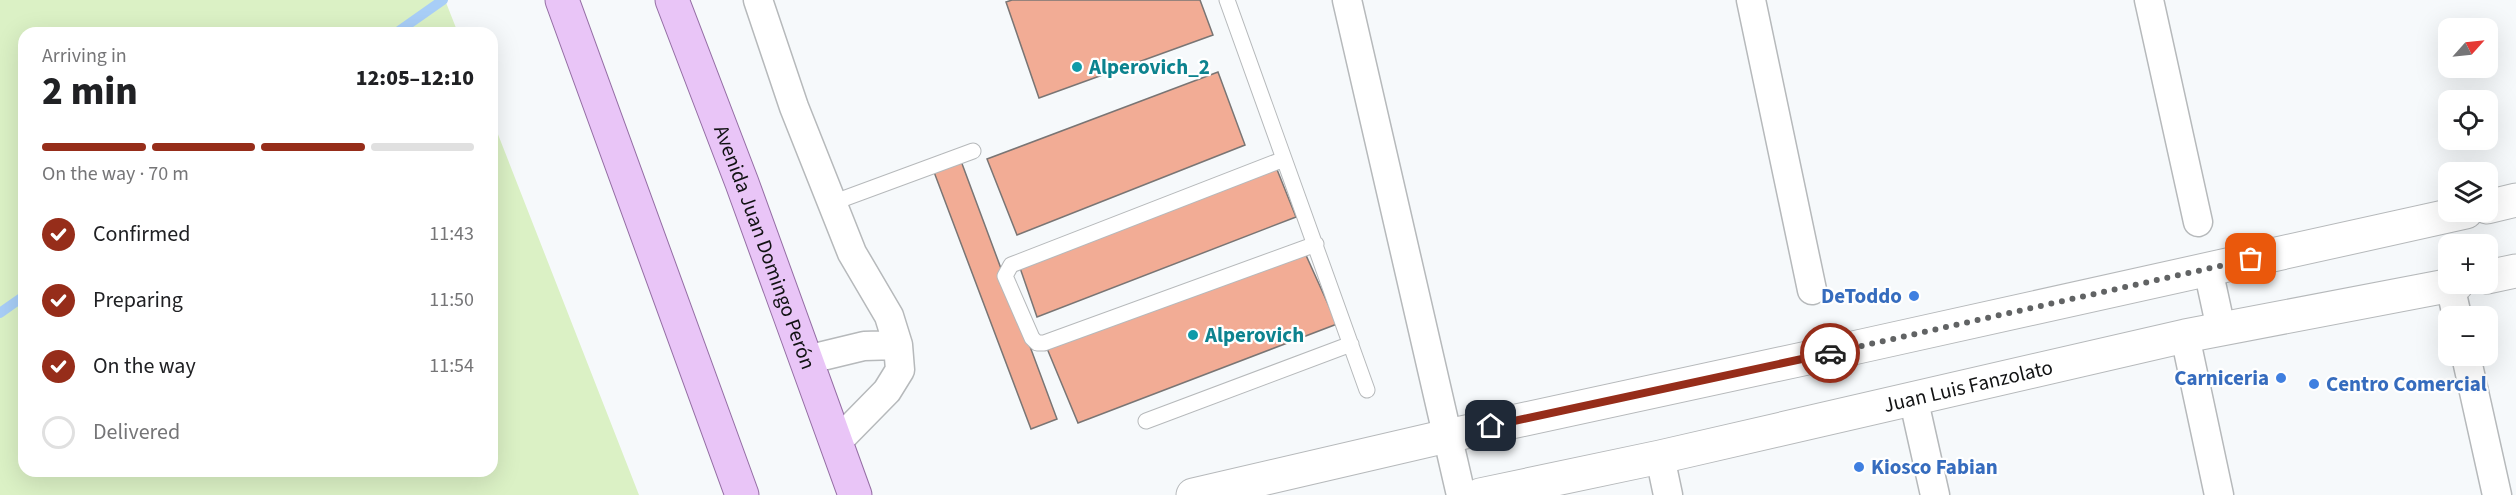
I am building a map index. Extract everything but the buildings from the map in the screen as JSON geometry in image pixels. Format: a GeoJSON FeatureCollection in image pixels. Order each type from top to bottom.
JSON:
{"type":"FeatureCollection","features":[{"type":"Feature","properties":{"kind":"main road","name":"Avenida Juan Domingo Perón"},"geometry":{"type":"LineString","coordinates":[[672,0],[855,495]]}},
{"type":"Feature","properties":{"kind":"main road"},"geometry":{"type":"LineString","coordinates":[[565,7],[742,495]]}},
{"type":"Feature","properties":{"kind":"street"},"geometry":{"type":"LineString","coordinates":[[758,0],[794,106],[852,253],[889,316],[898,345],[900,370],[887,391],[836,443]]}},
{"type":"Feature","properties":{"kind":"street"},"geometry":{"type":"LineString","coordinates":[[1347,0],[1461,495]]}},
{"type":"Feature","properties":{"kind":"street"},"geometry":{"type":"LineString","coordinates":[[1751,0],[1812,290]]}},
{"type":"Feature","properties":{"kind":"street"},"geometry":{"type":"LineString","coordinates":[[2149,0],[2198,222]]}},
{"type":"Feature","properties":{"kind":"street"},"geometry":{"type":"LineString","coordinates":[[2498,204],[2516,200]]}},
{"type":"Feature","properties":{"kind":"street"},"geometry":{"type":"LineString","coordinates":[[1193,495],[1447,436],[2438,218]]}},
{"type":"Feature","properties":{"kind":"street"},"geometry":{"type":"LineString","coordinates":[[2208,269],[2221,329]]}},
{"type":"Feature","properties":{"kind":"street"},"geometry":{"type":"LineString","coordinates":[[2498,275],[2516,271]]}},
{"type":"Feature","properties":{"kind":"street","name":"Juan Luis Fanzolato"},"geometry":{"type":"LineString","coordinates":[[1480,495],[1660,457],[2185,336],[2438,287]]}},
{"type":"Feature","properties":{"kind":"street"},"geometry":{"type":"LineString","coordinates":[[2185,336],[2219,495]]}},
{"type":"Feature","properties":{"kind":"street"},"geometry":{"type":"LineString","coordinates":[[806,360],[864,346],[898,345]]}},
{"type":"Feature","properties":{"kind":"street"},"geometry":{"type":"LineString","coordinates":[[2468,366],[2497,495]]}},
{"type":"Feature","properties":{"kind":"street"},"geometry":{"type":"LineString","coordinates":[[1913,397],[1935,495]]}},
{"type":"Feature","properties":{"kind":"street"},"geometry":{"type":"LineString","coordinates":[[1660,457],[1668,495]]}},
{"type":"Feature","properties":{"kind":"lane"},"geometry":{"type":"LineString","coordinates":[[1227,0],[1367,390]]}},
{"type":"Feature","properties":{"kind":"lane"},"geometry":{"type":"LineString","coordinates":[[832,202],[973,151]]}},
{"type":"Feature","properties":{"kind":"lane"},"geometry":{"type":"LineString","coordinates":[[1284,159],[1011,265],[1005,276],[1032,338],[1037,343],[1044,343],[1316,244]]}},
{"type":"Feature","properties":{"kind":"lane"},"geometry":{"type":"LineString","coordinates":[[1146,421],[1351,344]]}},
{"type":"Feature","properties":{"kind":"green space"},"geometry":{"type":"Polygon","coordinates":[[[0,0],[445,0],[456,27],[18,27],[18,477],[498,477],[498,134],[639,495],[0,495],[0,0]]]}},
{"type":"Feature","properties":{"kind":"waterway"},"geometry":{"type":"LineString","coordinates":[[405,27],[443,0]]}},
{"type":"Feature","properties":{"kind":"waterway"},"geometry":{"type":"LineString","coordinates":[[0,313],[18,300]]}},
{"type":"Feature","properties":{"kind":"way so far"},"geometry":{"type":"LineString","coordinates":[[1830,353],[2251,259]]}},
{"type":"Feature","properties":{"kind":"place","name":"Alperovich_2"},"geometry":{"type":"Point","coordinates":[1077,67]}},
{"type":"Feature","properties":{"kind":"place","name":"DeToddo"},"geometry":{"type":"Point","coordinates":[1914,296]}},
{"type":"Feature","properties":{"kind":"place","name":"Alperovich"},"geometry":{"type":"Point","coordinates":[1193,335]}},
{"type":"Feature","properties":{"kind":"place","name":"Carniceria"},"geometry":{"type":"Point","coordinates":[2281,378]}},
{"type":"Feature","properties":{"kind":"place","name":"Centro Comercial"},"geometry":{"type":"Point","coordinates":[2314,384]}},
{"type":"Feature","properties":{"kind":"place","name":"Kiosco Fabian"},"geometry":{"type":"Point","coordinates":[1859,467]}},
{"type":"Feature","properties":{"kind":"route"},"geometry":{"type":"LineString","coordinates":[[1491,426],[1830,353]]}}]}
